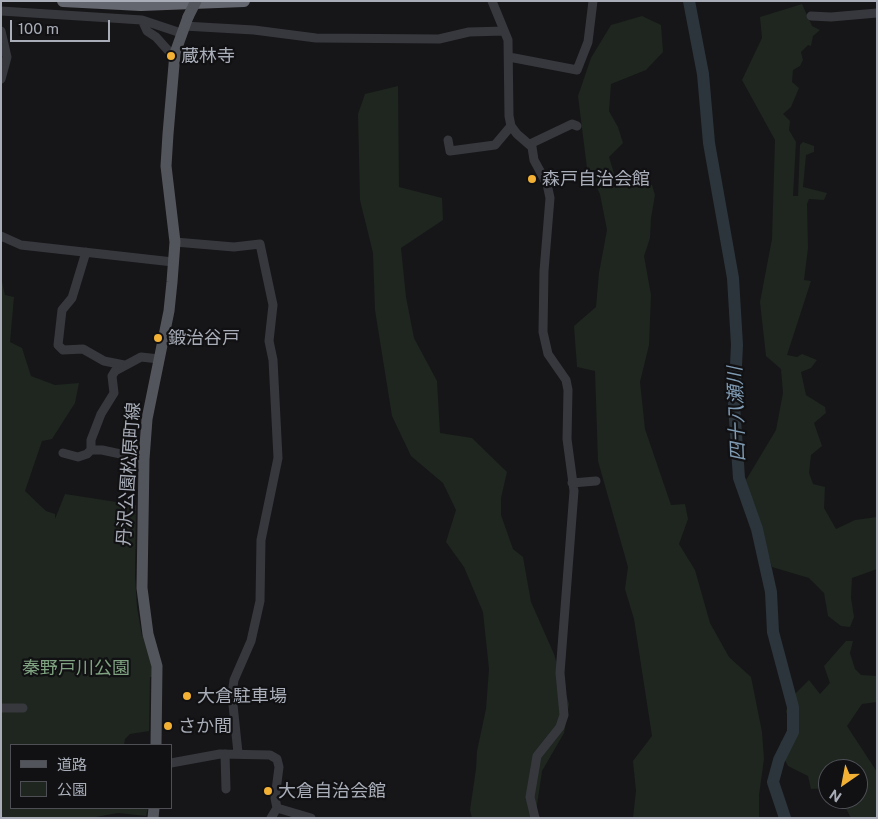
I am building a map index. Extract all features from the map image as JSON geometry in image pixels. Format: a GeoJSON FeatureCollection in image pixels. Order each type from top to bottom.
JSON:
{"type":"FeatureCollection","features":[{"type":"Feature","properties":{"kind":"highway"},"geometry":{"type":"LineString","coordinates":[[63,1],[141,6],[244,1]]}},
{"type":"Feature","properties":{"kind":"main road","name":"丹沢公園松原町線"},"geometry":{"type":"LineString","coordinates":[[156,744],[157,666],[148,634],[141,572],[144,459],[147,419],[169,311],[175,242],[166,166],[174,57],[184,26],[196,1]]}},
{"type":"Feature","properties":{"kind":"street"},"geometry":{"type":"LineString","coordinates":[[492,1],[508,40],[509,116],[511,126],[517,134],[530,144],[537,167],[547,184],[550,198],[544,270],[543,332],[548,354],[560,370],[568,390],[566,419],[574,503],[560,673],[564,715],[560,727],[537,756],[530,797],[535,818]]}},
{"type":"Feature","properties":{"kind":"street"},"geometry":{"type":"LineString","coordinates":[[509,57],[576,70],[588,42],[593,1]]}},
{"type":"Feature","properties":{"kind":"street"},"geometry":{"type":"LineString","coordinates":[[1,11],[142,20],[184,26],[254,30],[316,38],[439,39],[469,32],[504,30]]}},
{"type":"Feature","properties":{"kind":"street"},"geometry":{"type":"LineString","coordinates":[[811,16],[831,17],[877,13]]}},
{"type":"Feature","properties":{"kind":"street"},"geometry":{"type":"LineString","coordinates":[[142,20],[147,31],[166,46],[174,57]]}},
{"type":"Feature","properties":{"kind":"street"},"geometry":{"type":"LineString","coordinates":[[1,31],[6,43],[7,57],[1,79]]}},
{"type":"Feature","properties":{"kind":"street"},"geometry":{"type":"LineString","coordinates":[[530,144],[572,124],[578,126]]}},
{"type":"Feature","properties":{"kind":"street"},"geometry":{"type":"LineString","coordinates":[[448,140],[450,151],[495,145],[511,126]]}},
{"type":"Feature","properties":{"kind":"street"},"geometry":{"type":"LineString","coordinates":[[1,236],[21,245],[173,262]]}},
{"type":"Feature","properties":{"kind":"street"},"geometry":{"type":"LineString","coordinates":[[175,242],[234,247],[260,244],[273,305],[269,341],[275,388],[278,458],[261,540],[260,601],[251,641],[234,680],[232,695],[238,753]]}},
{"type":"Feature","properties":{"kind":"street"},"geometry":{"type":"LineString","coordinates":[[86,252],[72,298],[62,310],[58,344],[63,350],[83,349],[104,362],[124,365]]}},
{"type":"Feature","properties":{"kind":"street"},"geometry":{"type":"LineString","coordinates":[[91,450],[91,440],[114,393],[112,376],[115,371],[141,357],[159,359]]}},
{"type":"Feature","properties":{"kind":"street"},"geometry":{"type":"LineString","coordinates":[[63,453],[78,457],[91,450],[102,450],[144,459]]}},
{"type":"Feature","properties":{"kind":"street"},"geometry":{"type":"LineString","coordinates":[[572,483],[596,481]]}},
{"type":"Feature","properties":{"kind":"street"},"geometry":{"type":"LineString","coordinates":[[1,708],[24,708]]}},
{"type":"Feature","properties":{"kind":"street"},"geometry":{"type":"LineString","coordinates":[[225,754],[226,789]]}},
{"type":"Feature","properties":{"kind":"street"},"geometry":{"type":"LineString","coordinates":[[172,764],[225,754],[270,754],[277,758],[279,767],[275,798],[277,808],[272,818]]}},
{"type":"Feature","properties":{"kind":"street"},"geometry":{"type":"LineString","coordinates":[[277,808],[311,818]]}},
{"type":"Feature","properties":{"kind":"green space"},"geometry":{"type":"Polygon","coordinates":[[[802,4],[812,26],[820,30],[813,36],[811,46],[808,45],[801,52],[803,60],[800,66],[793,70],[792,82],[799,88],[791,107],[783,114],[790,121],[789,130],[796,142],[793,196],[798,196],[800,145],[803,142],[814,146],[814,152],[806,155],[803,187],[827,193],[824,200],[809,199],[807,204],[808,248],[804,280],[811,281],[787,355],[797,357],[802,354],[817,360],[811,368],[801,372],[806,395],[825,407],[826,413],[814,423],[822,446],[811,455],[809,473],[813,484],[825,487],[824,508],[836,529],[855,520],[877,517],[877,569],[852,578],[851,598],[854,617],[850,627],[841,626],[828,616],[824,593],[809,578],[772,567],[746,480],[776,430],[783,393],[781,369],[766,356],[760,302],[772,239],[775,140],[742,80],[762,38],[760,17],[802,4]]]}},
{"type":"Feature","properties":{"kind":"green space"},"geometry":{"type":"Polygon","coordinates":[[[642,16],[661,25],[663,52],[646,70],[611,84],[609,111],[618,127],[623,143],[609,157],[616,180],[652,185],[655,195],[650,238],[644,256],[651,295],[649,345],[640,382],[645,429],[671,505],[685,504],[688,519],[679,544],[695,570],[710,623],[729,657],[751,677],[762,732],[764,759],[759,795],[759,818],[633,818],[636,791],[633,761],[652,736],[634,619],[625,589],[628,567],[598,461],[595,371],[577,367],[574,326],[596,307],[599,273],[607,230],[600,194],[587,168],[578,96],[591,58],[611,25],[642,16]]]}},
{"type":"Feature","properties":{"kind":"green space"},"geometry":{"type":"Polygon","coordinates":[[[398,86],[399,187],[442,198],[443,220],[401,248],[406,297],[414,338],[437,381],[440,433],[472,438],[507,472],[501,498],[501,515],[513,549],[523,557],[531,602],[554,654],[569,704],[564,733],[542,771],[536,812],[541,818],[472,818],[470,810],[477,751],[486,709],[489,669],[483,612],[464,567],[446,542],[456,510],[443,483],[411,456],[392,416],[375,310],[373,253],[360,200],[358,114],[365,94],[398,86]]]}},
{"type":"Feature","properties":{"kind":"green space","name":"秦野戸川公園"},"geometry":{"type":"Polygon","coordinates":[[[1,277],[5,295],[14,297],[10,342],[22,348],[31,376],[55,385],[79,383],[75,403],[52,439],[42,441],[25,491],[46,511],[55,514],[55,519],[65,494],[136,505],[135,577],[137,607],[142,636],[146,636],[154,677],[150,677],[149,731],[130,734],[125,739],[124,744],[10,744],[10,809],[148,809],[146,816],[118,813],[90,818],[1,818],[1,277]]]}},
{"type":"Feature","properties":{"kind":"green space"},"geometry":{"type":"Polygon","coordinates":[[[846,641],[853,641],[850,653],[855,669],[861,675],[877,676],[877,702],[862,704],[847,726],[877,772],[877,818],[851,818],[846,809],[868,809],[868,759],[818,759],[818,789],[811,789],[808,776],[788,766],[779,750],[781,741],[794,736],[798,730],[789,721],[786,711],[794,695],[809,680],[820,694],[830,683],[824,666],[846,641]]]}},
{"type":"Feature","properties":{"kind":"waterway","name":"四十八瀬川"},"geometry":{"type":"LineString","coordinates":[[689,1],[703,74],[709,143],[733,278],[737,345],[734,405],[739,478],[757,529],[771,592],[773,632],[793,707],[793,732],[779,760],[773,782],[785,818]]}},
{"type":"Feature","properties":{"kind":"place","name":"蔵林寺"},"geometry":{"type":"Point","coordinates":[171,56]}},
{"type":"Feature","properties":{"kind":"place","name":"森戸自治会館"},"geometry":{"type":"Point","coordinates":[532,179]}},
{"type":"Feature","properties":{"kind":"place","name":"鍛治谷戸"},"geometry":{"type":"Point","coordinates":[158,338]}},
{"type":"Feature","properties":{"kind":"place","name":"大倉駐車場"},"geometry":{"type":"Point","coordinates":[187,696]}},
{"type":"Feature","properties":{"kind":"place","name":"さか間"},"geometry":{"type":"Point","coordinates":[168,726]}},
{"type":"Feature","properties":{"kind":"place","name":"大倉自治会館"},"geometry":{"type":"Point","coordinates":[268,791]}}]}
